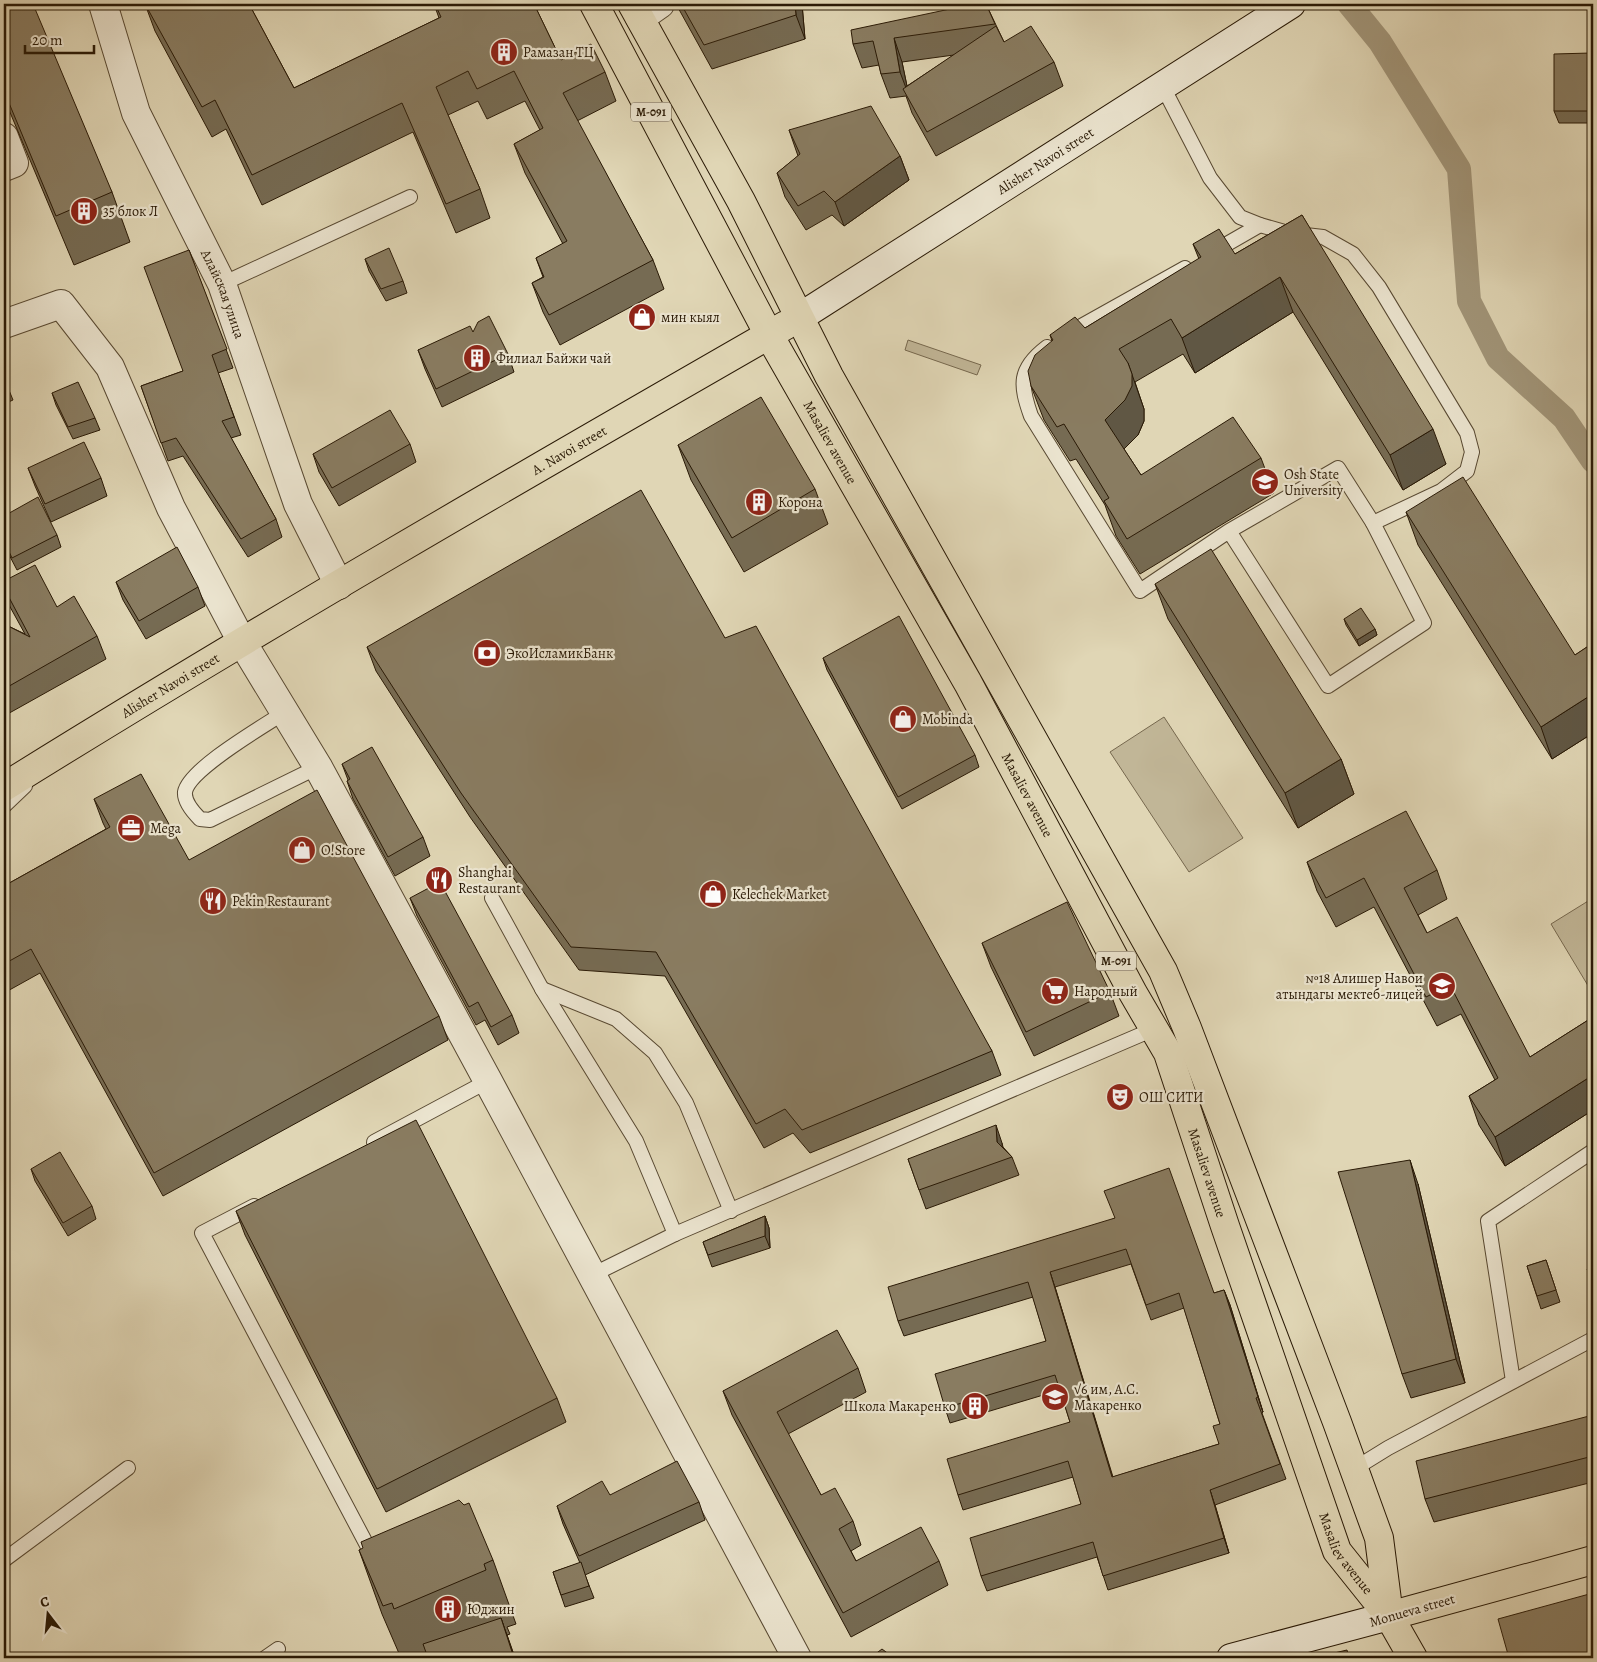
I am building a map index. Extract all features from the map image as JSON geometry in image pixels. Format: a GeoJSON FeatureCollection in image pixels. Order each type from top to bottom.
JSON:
{"type":"FeatureCollection","features":[{"type":"Feature","properties":{"kind":"main road","name":"Masaliev avenue"},"geometry":{"type":"LineString","coordinates":[[594,4],[770,335],[968,683],[1133,993],[1168,1053],[1225,1226],[1337,1551],[1390,1616],[1413,1658]]}},
{"type":"Feature","properties":{"kind":"main road","name":"Masaliev avenue"},"geometry":{"type":"LineString","coordinates":[[644,8],[829,376],[1163,971],[1187,1028],[1379,1538],[1390,1616]]}},
{"type":"Feature","properties":{"kind":"main road","name":"A. Navoi street"},"geometry":{"type":"LineString","coordinates":[[339,585],[489,496],[800,317]]}},
{"type":"Feature","properties":{"kind":"main road","name":"Alisher Navoi street"},"geometry":{"type":"LineString","coordinates":[[4,787],[339,585]]}},
{"type":"Feature","properties":{"kind":"main road","name":"Monueva street"},"geometry":{"type":"LineString","coordinates":[[1390,1616],[1593,1560]]}},
{"type":"Feature","properties":{"kind":"street","name":"Алайская улица"},"geometry":{"type":"LineString","coordinates":[[103,4],[136,113],[222,284],[298,504],[339,585]]}},
{"type":"Feature","properties":{"kind":"street","name":"Alisher Navoi street"},"geometry":{"type":"LineString","coordinates":[[800,317],[1291,4]]}},
{"type":"Feature","properties":{"kind":"street"},"geometry":{"type":"LineString","coordinates":[[4,137],[14,163],[4,167]]}},
{"type":"Feature","properties":{"kind":"street"},"geometry":{"type":"LineString","coordinates":[[4,324],[61,304],[110,367],[171,508],[242,642],[318,767],[797,1658]]}},
{"type":"Feature","properties":{"kind":"street","name":"Monueva street"},"geometry":{"type":"LineString","coordinates":[[1231,1658],[1390,1616]]}},
{"type":"Feature","properties":{"kind":"lane"},"geometry":{"type":"LineString","coordinates":[[1163,87],[1210,178],[1240,217],[1288,233],[1323,237],[1353,254],[1379,287],[1467,433],[1472,452],[1467,471],[1441,491],[1373,523]]}},
{"type":"Feature","properties":{"kind":"lane"},"geometry":{"type":"LineString","coordinates":[[222,284],[410,197]]}},
{"type":"Feature","properties":{"kind":"lane"},"geometry":{"type":"LineString","coordinates":[[1229,531],[1328,686],[1424,623],[1373,523],[1338,468],[1229,531],[1140,591],[1031,416],[1023,392],[1022,381],[1027,367],[1036,355],[1056,340],[1260,225]]}},
{"type":"Feature","properties":{"kind":"lane"},"geometry":{"type":"LineString","coordinates":[[285,712],[209,762],[190,782],[185,792],[191,809],[200,819],[210,820],[318,767]]}},
{"type":"Feature","properties":{"kind":"lane"},"geometry":{"type":"LineString","coordinates":[[4,772],[58,754]]}},
{"type":"Feature","properties":{"kind":"lane"},"geometry":{"type":"LineString","coordinates":[[4,806],[58,754]]}},
{"type":"Feature","properties":{"kind":"lane"},"geometry":{"type":"LineString","coordinates":[[492,898],[542,989],[636,1141],[675,1234]]}},
{"type":"Feature","properties":{"kind":"lane"},"geometry":{"type":"LineString","coordinates":[[542,989],[616,1019],[655,1053],[686,1103],[731,1211]]}},
{"type":"Feature","properties":{"kind":"lane"},"geometry":{"type":"LineString","coordinates":[[592,1275],[675,1234],[1154,1030]]}},
{"type":"Feature","properties":{"kind":"lane"},"geometry":{"type":"LineString","coordinates":[[358,1150],[488,1081]]}},
{"type":"Feature","properties":{"kind":"lane"},"geometry":{"type":"LineString","coordinates":[[1514,1381],[1488,1221],[1593,1151]]}},
{"type":"Feature","properties":{"kind":"lane"},"geometry":{"type":"LineString","coordinates":[[263,1201],[202,1234],[368,1547]]}},
{"type":"Feature","properties":{"kind":"lane"},"geometry":{"type":"LineString","coordinates":[[1354,1469],[1388,1448],[1593,1339]]}},
{"type":"Feature","properties":{"kind":"lane"},"geometry":{"type":"LineString","coordinates":[[4,1560],[128,1468]]}},
{"type":"Feature","properties":{"kind":"lane"},"geometry":{"type":"LineString","coordinates":[[265,1658],[278,1649]]}},
{"type":"Feature","properties":{"kind":"shaded area"},"geometry":{"type":"Polygon","coordinates":[[[908,340],[981,365],[977,375],[905,350],[908,340]]]}},
{"type":"Feature","properties":{"kind":"shaded area"},"geometry":{"type":"Polygon","coordinates":[[[1164,717],[1243,838],[1189,872],[1110,752],[1164,717]]]}},
{"type":"Feature","properties":{"kind":"shaded area"},"geometry":{"type":"Polygon","coordinates":[[[1593,898],[1593,994],[1551,924],[1593,898]]]}},
{"type":"Feature","properties":{"kind":"building"},"geometry":{"type":"Polygon","coordinates":[[[4,4],[33,4],[112,192],[56,216],[4,91],[4,4]]]}},
{"type":"Feature","properties":{"kind":"building"},"geometry":{"type":"Polygon","coordinates":[[[145,4],[249,4],[294,88],[441,17],[435,4],[534,4],[561,60],[591,44],[605,72],[563,93],[653,260],[549,315],[532,283],[544,277],[536,258],[567,241],[514,144],[543,128],[514,71],[477,89],[468,71],[436,87],[480,189],[446,204],[402,103],[252,175],[215,100],[202,107],[145,4]]]}},
{"type":"Feature","properties":{"kind":"building"},"geometry":{"type":"Polygon","coordinates":[[[681,4],[795,4],[796,15],[704,45],[681,4]]]}},
{"type":"Feature","properties":{"kind":"building"},"geometry":{"type":"Polygon","coordinates":[[[961,4],[986,4],[995,24],[894,38],[900,72],[881,74],[873,41],[853,44],[851,30],[950,9],[961,4]]]}},
{"type":"Feature","properties":{"kind":"building"},"geometry":{"type":"Polygon","coordinates":[[[996,26],[1004,42],[1031,26],[1054,62],[927,132],[903,89],[996,26]]]}},
{"type":"Feature","properties":{"kind":"building"},"geometry":{"type":"Polygon","coordinates":[[[1591,53],[1592,111],[1554,111],[1554,54],[1591,53]]]}},
{"type":"Feature","properties":{"kind":"building"},"geometry":{"type":"Polygon","coordinates":[[[871,106],[900,156],[835,202],[824,191],[798,206],[777,173],[800,154],[789,130],[871,106]]]}},
{"type":"Feature","properties":{"kind":"building"},"geometry":{"type":"Polygon","coordinates":[[[1302,215],[1433,429],[1390,455],[1280,277],[1182,338],[1171,319],[1119,349],[1128,363],[1132,374],[1132,386],[1125,400],[1105,420],[1141,475],[1233,417],[1261,458],[1127,539],[1104,501],[1109,498],[1064,424],[1057,427],[1031,386],[1028,371],[1035,355],[1053,340],[1050,335],[1075,317],[1085,328],[1201,257],[1193,244],[1219,229],[1235,254],[1302,215]]]}},
{"type":"Feature","properties":{"kind":"building"},"geometry":{"type":"Polygon","coordinates":[[[389,248],[403,281],[381,289],[365,259],[389,248]]]}},
{"type":"Feature","properties":{"kind":"building"},"geometry":{"type":"Polygon","coordinates":[[[189,250],[227,349],[212,355],[234,417],[222,421],[276,519],[241,539],[176,438],[161,443],[141,386],[183,371],[144,267],[189,250]]]}},
{"type":"Feature","properties":{"kind":"building"},"geometry":{"type":"Polygon","coordinates":[[[489,316],[508,354],[436,389],[418,350],[470,326],[473,332],[478,322],[489,316]]]}},
{"type":"Feature","properties":{"kind":"building"},"geometry":{"type":"Polygon","coordinates":[[[4,378],[9,391],[4,393],[4,378]]]}},
{"type":"Feature","properties":{"kind":"building"},"geometry":{"type":"Polygon","coordinates":[[[78,382],[95,418],[68,427],[52,393],[78,382]]]}},
{"type":"Feature","properties":{"kind":"building","name":"Корона"},"geometry":{"type":"Polygon","coordinates":[[[761,397],[815,489],[732,538],[678,445],[761,397]]]}},
{"type":"Feature","properties":{"kind":"building"},"geometry":{"type":"Polygon","coordinates":[[[390,410],[410,444],[332,488],[313,454],[390,410]]]}},
{"type":"Feature","properties":{"kind":"building"},"geometry":{"type":"Polygon","coordinates":[[[84,442],[101,478],[45,504],[28,468],[84,442]]]}},
{"type":"Feature","properties":{"kind":"building"},"geometry":{"type":"Polygon","coordinates":[[[1463,477],[1575,655],[1593,643],[1593,698],[1591,695],[1541,727],[1406,512],[1463,477]]]}},
{"type":"Feature","properties":{"kind":"building","name":"Kelechek Market"},"geometry":{"type":"Polygon","coordinates":[[[641,490],[725,638],[756,626],[992,1051],[802,1130],[785,1109],[756,1124],[656,952],[571,947],[461,793],[367,647],[641,490]]]}},
{"type":"Feature","properties":{"kind":"building"},"geometry":{"type":"Polygon","coordinates":[[[38,497],[57,535],[12,558],[4,541],[4,516],[38,497]]]}},
{"type":"Feature","properties":{"kind":"building"},"geometry":{"type":"Polygon","coordinates":[[[177,547],[198,587],[139,621],[116,582],[177,547]]]}},
{"type":"Feature","properties":{"kind":"building"},"geometry":{"type":"Polygon","coordinates":[[[1211,549],[1341,759],[1285,793],[1155,584],[1211,549]]]}},
{"type":"Feature","properties":{"kind":"building"},"geometry":{"type":"Polygon","coordinates":[[[35,565],[57,607],[74,596],[97,636],[4,689],[4,624],[30,637],[4,588],[4,581],[35,565]]]}},
{"type":"Feature","properties":{"kind":"building"},"geometry":{"type":"Polygon","coordinates":[[[1361,608],[1375,629],[1357,640],[1344,619],[1361,608]]]}},
{"type":"Feature","properties":{"kind":"building","name":"Mobinda"},"geometry":{"type":"Polygon","coordinates":[[[899,616],[975,755],[898,797],[823,658],[899,616]]]}},
{"type":"Feature","properties":{"kind":"building"},"geometry":{"type":"Polygon","coordinates":[[[372,747],[423,837],[388,857],[347,781],[350,779],[342,764],[372,747]]]}},
{"type":"Feature","properties":{"kind":"building"},"geometry":{"type":"Polygon","coordinates":[[[141,774],[189,860],[317,790],[439,1016],[154,1173],[31,949],[4,964],[4,886],[110,827],[94,799],[141,774]]]}},
{"type":"Feature","properties":{"kind":"building"},"geometry":{"type":"Polygon","coordinates":[[[1406,811],[1437,870],[1404,888],[1427,933],[1457,917],[1530,1057],[1593,1017],[1593,1075],[1495,1137],[1469,1096],[1498,1078],[1450,985],[1426,997],[1364,878],[1326,898],[1307,862],[1406,811]]]}},
{"type":"Feature","properties":{"kind":"building"},"geometry":{"type":"Polygon","coordinates":[[[440,882],[512,1015],[491,1027],[478,1002],[469,1007],[410,898],[440,882]]]}},
{"type":"Feature","properties":{"kind":"building","name":"Народный"},"geometry":{"type":"Polygon","coordinates":[[[1067,902],[1110,992],[1026,1032],[982,943],[1067,902]]]}},
{"type":"Feature","properties":{"kind":"building"},"geometry":{"type":"Polygon","coordinates":[[[416,1120],[557,1398],[377,1489],[236,1211],[416,1120]]]}},
{"type":"Feature","properties":{"kind":"building"},"geometry":{"type":"Polygon","coordinates":[[[996,1125],[997,1142],[1012,1157],[919,1190],[908,1159],[996,1125]]]}},
{"type":"Feature","properties":{"kind":"building"},"geometry":{"type":"Polygon","coordinates":[[[60,1152],[92,1206],[63,1223],[31,1169],[60,1152]]]}},
{"type":"Feature","properties":{"kind":"building"},"geometry":{"type":"Polygon","coordinates":[[[1410,1160],[1456,1359],[1402,1374],[1338,1172],[1410,1160]]]}},
{"type":"Feature","properties":{"kind":"building"},"geometry":{"type":"Polygon","coordinates":[[[1169,1168],[1214,1293],[1224,1290],[1258,1397],[1256,1398],[1280,1464],[1210,1490],[1224,1538],[1103,1576],[1093,1542],[981,1576],[970,1538],[1081,1504],[1068,1461],[958,1495],[947,1459],[1070,1422],[1055,1375],[945,1408],[935,1374],[1046,1341],[1028,1282],[898,1321],[888,1287],[1115,1218],[1104,1191],[1169,1168]],[[1126,1249],[1050,1272],[1112,1477],[1219,1444],[1213,1426],[1220,1424],[1179,1293],[1146,1305],[1126,1249]]]}},
{"type":"Feature","properties":{"kind":"building"},"geometry":{"type":"Polygon","coordinates":[[[765,1216],[765,1236],[708,1255],[703,1242],[765,1216]]]}},
{"type":"Feature","properties":{"kind":"building"},"geometry":{"type":"Polygon","coordinates":[[[1546,1260],[1556,1290],[1537,1296],[1527,1266],[1546,1260]]]}},
{"type":"Feature","properties":{"kind":"building"},"geometry":{"type":"Polygon","coordinates":[[[1593,1266],[1593,1281],[1587,1269],[1593,1266]]]}},
{"type":"Feature","properties":{"kind":"building"},"geometry":{"type":"Polygon","coordinates":[[[837,1330],[858,1368],[777,1412],[821,1495],[835,1488],[853,1521],[839,1529],[856,1561],[921,1527],[939,1561],[843,1613],[723,1391],[837,1330]]]}},
{"type":"Feature","properties":{"kind":"building"},"geometry":{"type":"Polygon","coordinates":[[[1593,1415],[1593,1456],[1425,1499],[1416,1461],[1593,1415]]]}},
{"type":"Feature","properties":{"kind":"building"},"geometry":{"type":"Polygon","coordinates":[[[677,1461],[699,1502],[579,1556],[557,1506],[602,1481],[610,1495],[677,1461]]]}},
{"type":"Feature","properties":{"kind":"building"},"geometry":{"type":"Polygon","coordinates":[[[459,1500],[464,1505],[469,1503],[493,1560],[484,1564],[486,1570],[394,1609],[392,1603],[383,1606],[359,1550],[363,1548],[361,1542],[459,1500]]]}},
{"type":"Feature","properties":{"kind":"building"},"geometry":{"type":"Polygon","coordinates":[[[581,1562],[589,1586],[561,1595],[553,1572],[581,1562]]]}},
{"type":"Feature","properties":{"kind":"building"},"geometry":{"type":"Polygon","coordinates":[[[1593,1593],[1593,1656],[1585,1658],[1509,1658],[1498,1619],[1593,1593]]]}},
{"type":"Feature","properties":{"kind":"building"},"geometry":{"type":"Polygon","coordinates":[[[501,1618],[514,1658],[428,1658],[423,1644],[501,1618]]]}},
{"type":"Feature","properties":{"kind":"building"},"geometry":{"type":"Polygon","coordinates":[[[882,1649],[894,1658],[870,1658],[882,1649]]]}},
{"type":"Feature","properties":{"kind":"building"},"geometry":{"type":"Polygon","coordinates":[[[1347,1650],[1349,1658],[1313,1658],[1347,1650]]]}},
{"type":"Feature","properties":{"kind":"building"},"geometry":{"type":"Polygon","coordinates":[[[780,1654],[784,1658],[770,1658],[780,1654]]]}},
{"type":"Feature","properties":{"kind":"waterway"},"geometry":{"type":"LineString","coordinates":[[1349,4],[1380,42],[1459,169],[1469,301],[1498,358],[1564,418],[1593,461]]}},
{"type":"Feature","properties":{"kind":"place","name":"Рамазан ТЦ"},"geometry":{"type":"Point","coordinates":[504,52]}},
{"type":"Feature","properties":{"kind":"place","name":"35 блок Л"},"geometry":{"type":"Point","coordinates":[84,211]}},
{"type":"Feature","properties":{"kind":"place","name":"мин кыял"},"geometry":{"type":"Point","coordinates":[642,317]}},
{"type":"Feature","properties":{"kind":"place","name":"Филиал Байжи чай"},"geometry":{"type":"Point","coordinates":[477,358]}},
{"type":"Feature","properties":{"kind":"place","name":"Osh State University"},"geometry":{"type":"Point","coordinates":[1265,482]}},
{"type":"Feature","properties":{"kind":"place","name":"Корона"},"geometry":{"type":"Point","coordinates":[759,502]}},
{"type":"Feature","properties":{"kind":"place","name":"ЭкоИсламикБанк"},"geometry":{"type":"Point","coordinates":[487,653]}},
{"type":"Feature","properties":{"kind":"place","name":"Mobinda"},"geometry":{"type":"Point","coordinates":[903,719]}},
{"type":"Feature","properties":{"kind":"place","name":"Mega"},"geometry":{"type":"Point","coordinates":[131,828]}},
{"type":"Feature","properties":{"kind":"place","name":"O!Store"},"geometry":{"type":"Point","coordinates":[302,850]}},
{"type":"Feature","properties":{"kind":"place","name":"Shanghai Restaurant"},"geometry":{"type":"Point","coordinates":[439,880]}},
{"type":"Feature","properties":{"kind":"place","name":"Kelechek Market"},"geometry":{"type":"Point","coordinates":[713,894]}},
{"type":"Feature","properties":{"kind":"place","name":"Pekin Restaurant"},"geometry":{"type":"Point","coordinates":[213,901]}},
{"type":"Feature","properties":{"kind":"place","name":"№18 Алишер Навои атындагы мектеб-лицей"},"geometry":{"type":"Point","coordinates":[1442,986]}},
{"type":"Feature","properties":{"kind":"place","name":"Народный"},"geometry":{"type":"Point","coordinates":[1055,991]}},
{"type":"Feature","properties":{"kind":"place","name":"ОШ СИТИ"},"geometry":{"type":"Point","coordinates":[1120,1097]}},
{"type":"Feature","properties":{"kind":"place","name":"√6 им, А.С. Макаренко"},"geometry":{"type":"Point","coordinates":[1055,1397]}},
{"type":"Feature","properties":{"kind":"place","name":"Школа Макаренко"},"geometry":{"type":"Point","coordinates":[975,1406]}},
{"type":"Feature","properties":{"kind":"place","name":"Юджин"},"geometry":{"type":"Point","coordinates":[448,1609]}}]}
